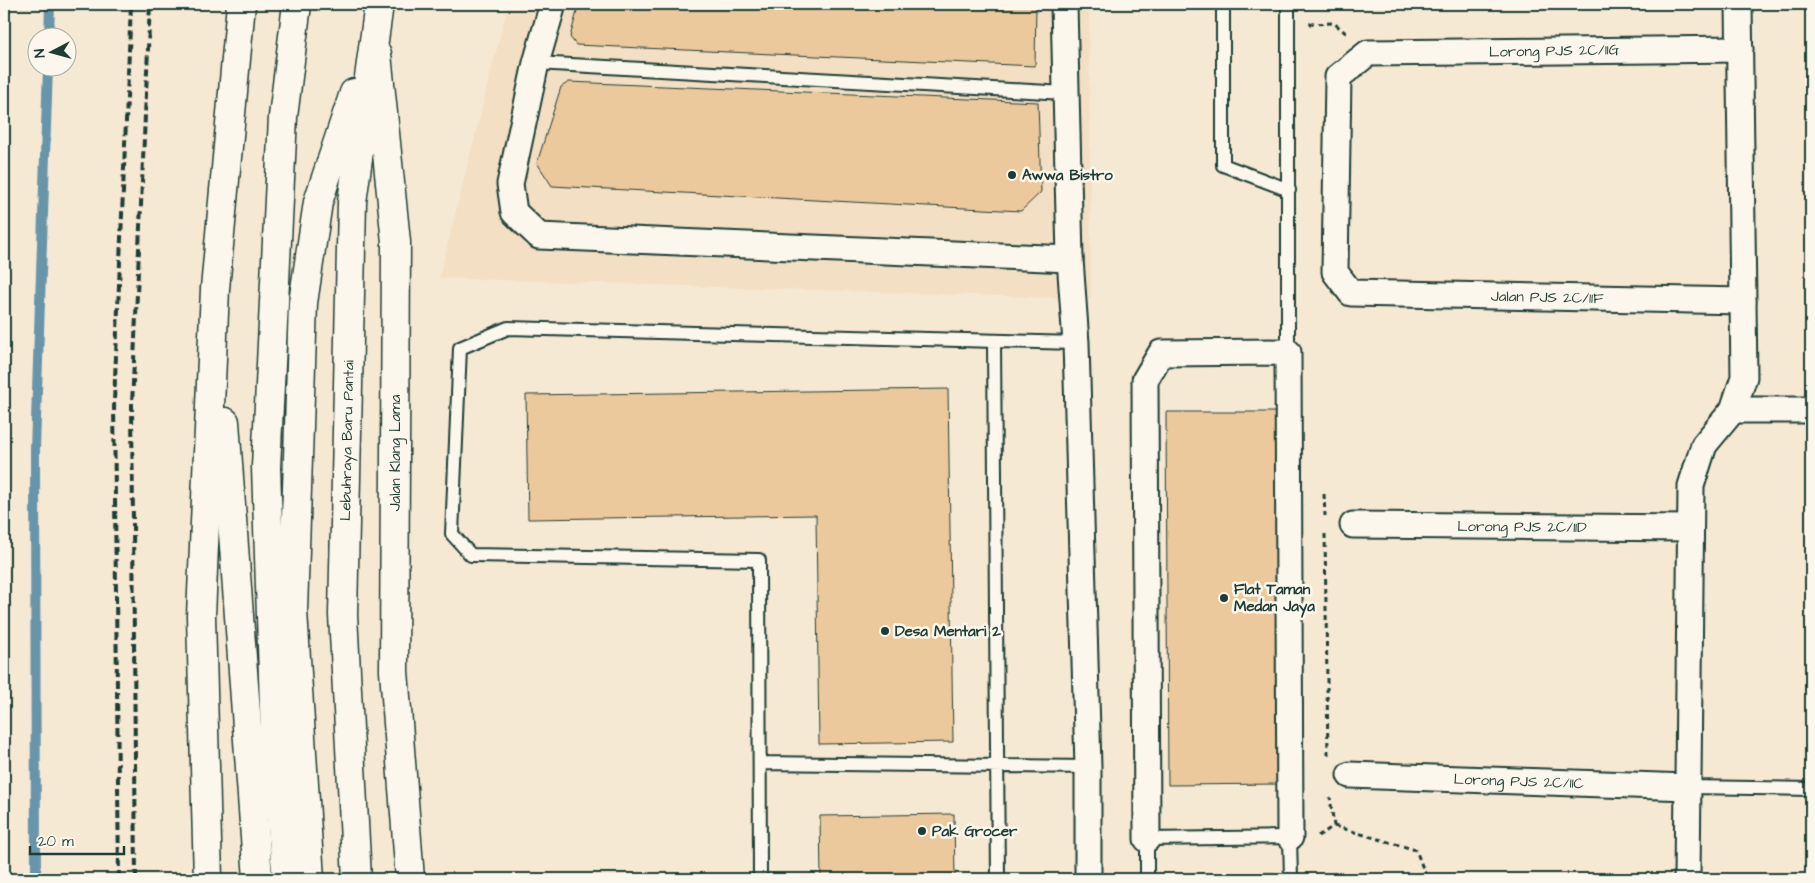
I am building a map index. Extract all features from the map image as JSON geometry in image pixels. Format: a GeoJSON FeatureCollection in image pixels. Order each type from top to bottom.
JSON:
{"type":"FeatureCollection","features":[{"type":"Feature","properties":{"kind":"main road"},"geometry":{"type":"LineString","coordinates":[[208,879],[201,616],[216,289],[241,4]]}},
{"type":"Feature","properties":{"kind":"main road"},"geometry":{"type":"LineString","coordinates":[[287,879],[276,765],[266,467],[283,117],[297,4]]}},
{"type":"Feature","properties":{"kind":"main road"},"geometry":{"type":"LineString","coordinates":[[310,879],[293,612],[303,303],[318,202],[381,14]]}},
{"type":"Feature","properties":{"kind":"main road","name":"Lebuhraya Baru Pantai"},"geometry":{"type":"LineString","coordinates":[[356,879],[343,615],[352,202],[381,14]]}},
{"type":"Feature","properties":{"kind":"main road","name":"Jalan Klang Lama"},"geometry":{"type":"LineString","coordinates":[[381,14],[396,242],[394,671],[410,879]]}},
{"type":"Feature","properties":{"kind":"main road"},"geometry":{"type":"LineString","coordinates":[[216,289],[258,879]]}},
{"type":"Feature","properties":{"kind":"street"},"geometry":{"type":"LineString","coordinates":[[553,4],[536,63],[510,184],[514,212],[539,236],[1070,259]]}},
{"type":"Feature","properties":{"kind":"street"},"geometry":{"type":"LineString","coordinates":[[1064,4],[1070,259],[1076,343],[1088,767],[1088,879]]}},
{"type":"Feature","properties":{"kind":"street"},"geometry":{"type":"LineString","coordinates":[[1687,879],[1691,486],[1704,445],[1734,410],[1744,377],[1739,4]]}},
{"type":"Feature","properties":{"kind":"street","name":"Lorong PJS 2C/11G"},"geometry":{"type":"LineString","coordinates":[[1368,53],[1740,49]]}},
{"type":"Feature","properties":{"kind":"street","name":"Jalan PJS 2C/11F"},"geometry":{"type":"LineString","coordinates":[[1368,53],[1338,77],[1334,272],[1351,293],[1743,301]]}},
{"type":"Feature","properties":{"kind":"street"},"geometry":{"type":"LineString","coordinates":[[1147,839],[1145,380],[1161,353],[1288,352],[1290,837]]}},
{"type":"Feature","properties":{"kind":"street"},"geometry":{"type":"LineString","coordinates":[[1734,410],[1811,410]]}},
{"type":"Feature","properties":{"kind":"street","name":"Lorong PJS 2C/11D"},"geometry":{"type":"LineString","coordinates":[[1353,525],[1690,528]]}},
{"type":"Feature","properties":{"kind":"street","name":"Lorong PJS 2C/11C"},"geometry":{"type":"LineString","coordinates":[[1339,770],[1688,787]]}},
{"type":"Feature","properties":{"kind":"lane"},"geometry":{"type":"LineString","coordinates":[[1223,4],[1223,165],[1289,190]]}},
{"type":"Feature","properties":{"kind":"lane"},"geometry":{"type":"LineString","coordinates":[[1288,4],[1288,352]]}},
{"type":"Feature","properties":{"kind":"lane"},"geometry":{"type":"LineString","coordinates":[[536,63],[1065,93]]}},
{"type":"Feature","properties":{"kind":"lane"},"geometry":{"type":"LineString","coordinates":[[760,879],[759,560],[471,555],[452,534],[460,348],[508,328],[1076,343]]}},
{"type":"Feature","properties":{"kind":"lane"},"geometry":{"type":"LineString","coordinates":[[994,342],[998,879]]}},
{"type":"Feature","properties":{"kind":"lane"},"geometry":{"type":"LineString","coordinates":[[760,763],[997,764],[1088,767]]}},
{"type":"Feature","properties":{"kind":"lane"},"geometry":{"type":"LineString","coordinates":[[1688,787],[1811,789]]}},
{"type":"Feature","properties":{"kind":"lane"},"geometry":{"type":"LineString","coordinates":[[1147,879],[1147,839],[1290,837],[1291,879]]}},
{"type":"Feature","properties":{"kind":"path"},"geometry":{"type":"LineString","coordinates":[[1288,25],[1334,24],[1368,53]]}},
{"type":"Feature","properties":{"kind":"path"},"geometry":{"type":"LineString","coordinates":[[1324,494],[1325,519]]}},
{"type":"Feature","properties":{"kind":"path"},"geometry":{"type":"LineString","coordinates":[[1325,527],[1339,770]]}},
{"type":"Feature","properties":{"kind":"path"},"geometry":{"type":"LineString","coordinates":[[1330,792],[1334,826]]}},
{"type":"Feature","properties":{"kind":"path"},"geometry":{"type":"LineString","coordinates":[[1290,837],[1318,836],[1334,826],[1416,850],[1427,879]]}},
{"type":"Feature","properties":{"kind":"shaded area"},"geometry":{"type":"Polygon","coordinates":[[[4,4],[9,4],[4,135],[4,4]]]}},
{"type":"Feature","properties":{"kind":"shaded area"},"geometry":{"type":"Polygon","coordinates":[[[508,4],[1089,4],[1091,299],[439,278],[508,4]]]}},
{"type":"Feature","properties":{"kind":"building"},"geometry":{"type":"Polygon","coordinates":[[[579,4],[1036,4],[1035,66],[576,45],[570,37],[579,4]]]}},
{"type":"Feature","properties":{"kind":"building"},"geometry":{"type":"Polygon","coordinates":[[[569,82],[1038,102],[1041,192],[1021,211],[552,186],[537,163],[561,87],[569,82]]]}},
{"type":"Feature","properties":{"kind":"building","name":"Desa Mentari 2"},"geometry":{"type":"Polygon","coordinates":[[[948,389],[953,742],[819,744],[816,515],[528,519],[526,395],[948,389]]]}},
{"type":"Feature","properties":{"kind":"building","name":"Flat Taman Medan Jaya"},"geometry":{"type":"Polygon","coordinates":[[[1166,412],[1280,412],[1283,784],[1168,785],[1166,412]]]}},
{"type":"Feature","properties":{"kind":"building"},"geometry":{"type":"Polygon","coordinates":[[[954,814],[955,879],[821,879],[820,816],[954,814]]]}},
{"type":"Feature","properties":{"kind":"building"},"geometry":{"type":"Polygon","coordinates":[[[1274,873],[1274,879],[1183,879],[1183,874],[1274,873]]]}},
{"type":"Feature","properties":{"kind":"waterway"},"geometry":{"type":"LineString","coordinates":[[49,28],[50,4]]}},
{"type":"Feature","properties":{"kind":"waterway"},"geometry":{"type":"LineString","coordinates":[[36,879],[35,449],[48,78]]}},
{"type":"Feature","properties":{"kind":"railway"},"geometry":{"type":"LineString","coordinates":[[119,879],[114,402],[131,4]]}},
{"type":"Feature","properties":{"kind":"railway"},"geometry":{"type":"LineString","coordinates":[[136,879],[132,405],[150,4]]}},
{"type":"Feature","properties":{"kind":"place","name":"Awwa Bistro"},"geometry":{"type":"Point","coordinates":[1012,175]}},
{"type":"Feature","properties":{"kind":"place","name":"Flat Taman Medan Jaya"},"geometry":{"type":"Point","coordinates":[1224,598]}},
{"type":"Feature","properties":{"kind":"place","name":"Desa Mentari 2"},"geometry":{"type":"Point","coordinates":[885,631]}},
{"type":"Feature","properties":{"kind":"place","name":"Pak Grocer"},"geometry":{"type":"Point","coordinates":[922,831]}}]}
